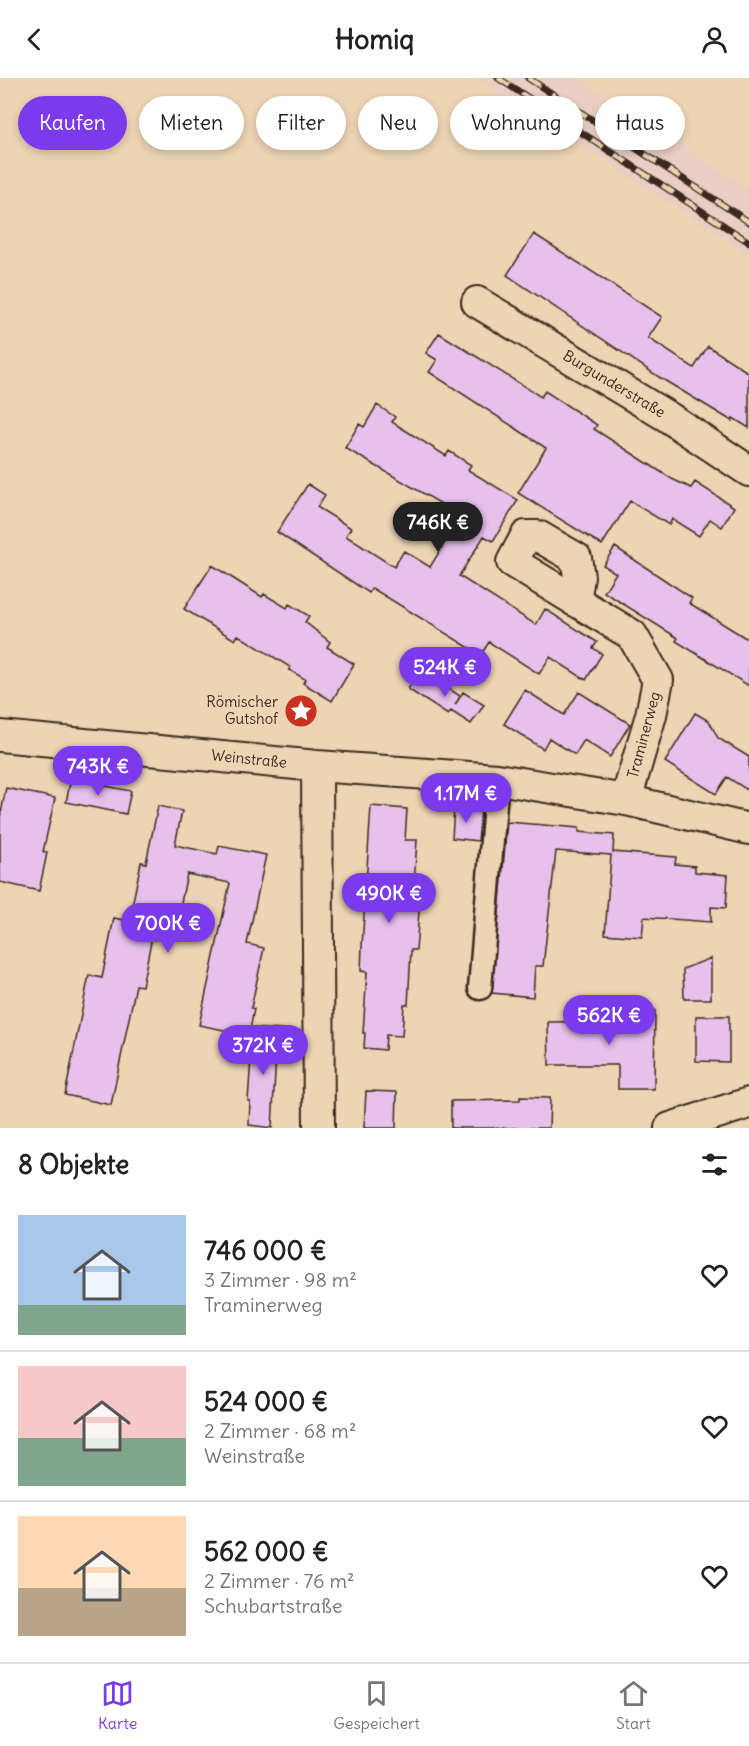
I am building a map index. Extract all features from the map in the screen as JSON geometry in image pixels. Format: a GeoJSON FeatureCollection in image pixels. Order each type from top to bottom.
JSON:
{"type":"FeatureCollection","features":[{"type":"Feature","properties":{"kind":"street","name":"Burgunderstraße"},"geometry":{"type":"LineString","coordinates":[[477,302],[668,417],[749,471]]}},
{"type":"Feature","properties":{"kind":"street","name":"Traminerweg"},"geometry":{"type":"LineString","coordinates":[[575,601],[632,635],[658,680],[651,715],[626,800]]}},
{"type":"Feature","properties":{"kind":"street","name":"Weinstraße"},"geometry":{"type":"LineString","coordinates":[[0,736],[317,766],[497,779],[626,800],[749,829]]}},
{"type":"Feature","properties":{"kind":"street"},"geometry":{"type":"LineString","coordinates":[[317,766],[319,1128]]}},
{"type":"Feature","properties":{"kind":"street"},"geometry":{"type":"LineString","coordinates":[[480,988],[497,779]]}},
{"type":"Feature","properties":{"kind":"street"},"geometry":{"type":"LineString","coordinates":[[670,1128],[749,1103]]}},
{"type":"Feature","properties":{"kind":"shaded area"},"geometry":{"type":"Polygon","coordinates":[[[477,78],[577,78],[605,96],[595,96],[595,150],[685,148],[749,190],[749,254],[583,147],[583,96],[505,96],[477,78]]]}},
{"type":"Feature","properties":{"kind":"building"},"geometry":{"type":"Polygon","coordinates":[[[534,234],[662,317],[648,338],[694,368],[708,346],[749,373],[749,428],[733,418],[732,421],[659,377],[507,275],[534,234]]]}},
{"type":"Feature","properties":{"kind":"building"},"geometry":{"type":"Polygon","coordinates":[[[439,333],[541,397],[545,391],[597,425],[594,429],[672,479],[691,488],[695,482],[734,507],[722,527],[710,519],[699,536],[672,519],[669,525],[630,501],[602,545],[518,493],[546,448],[429,372],[437,360],[426,353],[439,333]]]}},
{"type":"Feature","properties":{"kind":"building"},"geometry":{"type":"Polygon","coordinates":[[[377,405],[395,417],[392,422],[446,456],[449,451],[471,465],[468,470],[518,500],[493,541],[484,536],[459,576],[536,625],[545,609],[597,642],[593,648],[602,654],[586,680],[550,657],[539,674],[489,642],[481,655],[372,588],[369,593],[277,532],[308,484],[325,495],[317,507],[351,528],[346,536],[394,567],[404,551],[430,567],[459,520],[443,510],[445,506],[345,448],[359,424],[364,427],[377,405]]]}},
{"type":"Feature","properties":{"kind":"building"},"geometry":{"type":"Polygon","coordinates":[[[615,547],[692,598],[689,603],[749,640],[749,686],[676,641],[678,638],[604,592],[616,573],[603,565],[615,547]]]}},
{"type":"Feature","properties":{"kind":"building"},"geometry":{"type":"Polygon","coordinates":[[[212,565],[262,597],[264,594],[287,608],[289,604],[309,616],[305,622],[330,642],[327,647],[354,664],[332,701],[303,683],[305,679],[289,670],[290,667],[238,635],[235,640],[184,609],[212,565]]]}},
{"type":"Feature","properties":{"kind":"building"},"geometry":{"type":"Polygon","coordinates":[[[420,670],[460,696],[455,705],[463,692],[484,705],[471,724],[451,711],[448,715],[408,689],[420,670]]]}},
{"type":"Feature","properties":{"kind":"building"},"geometry":{"type":"Polygon","coordinates":[[[525,690],[564,715],[579,692],[630,724],[610,757],[584,740],[575,755],[549,738],[543,749],[504,724],[525,690]]]}},
{"type":"Feature","properties":{"kind":"building"},"geometry":{"type":"Polygon","coordinates":[[[695,713],[709,721],[718,738],[749,757],[749,791],[727,777],[716,794],[665,762],[695,713]]]}},
{"type":"Feature","properties":{"kind":"building"},"geometry":{"type":"Polygon","coordinates":[[[71,779],[131,791],[126,814],[66,802],[71,779]]]}},
{"type":"Feature","properties":{"kind":"building"},"geometry":{"type":"Polygon","coordinates":[[[6,788],[55,798],[43,852],[47,853],[39,891],[0,882],[0,818],[6,788]]]}},
{"type":"Feature","properties":{"kind":"building"},"geometry":{"type":"Polygon","coordinates":[[[158,806],[182,811],[175,845],[217,854],[219,846],[266,855],[247,944],[264,948],[251,1008],[254,1009],[249,1035],[199,1025],[230,883],[187,874],[175,931],[154,927],[142,986],[136,985],[111,1105],[65,1095],[89,975],[102,978],[114,918],[129,921],[141,862],[146,863],[158,806]]]}},
{"type":"Feature","properties":{"kind":"building"},"geometry":{"type":"Polygon","coordinates":[[[371,806],[407,809],[405,840],[417,840],[414,885],[421,886],[416,950],[411,950],[408,1005],[404,1005],[402,1036],[386,1035],[385,1050],[364,1048],[365,1033],[363,1033],[367,972],[361,971],[371,806]]]}},
{"type":"Feature","properties":{"kind":"building"},"geometry":{"type":"Polygon","coordinates":[[[454,808],[481,810],[478,841],[452,838],[454,808]]]}},
{"type":"Feature","properties":{"kind":"building"},"geometry":{"type":"Polygon","coordinates":[[[507,822],[579,828],[579,832],[614,835],[613,852],[676,857],[675,864],[695,866],[695,872],[728,875],[726,908],[711,907],[711,922],[644,917],[642,937],[605,934],[611,855],[556,851],[543,966],[535,966],[533,997],[492,993],[507,822]]]}},
{"type":"Feature","properties":{"kind":"building"},"geometry":{"type":"Polygon","coordinates":[[[711,958],[711,999],[684,999],[683,969],[711,958]]]}},
{"type":"Feature","properties":{"kind":"building"},"geometry":{"type":"Polygon","coordinates":[[[618,1009],[655,1010],[654,1089],[618,1089],[618,1065],[549,1065],[548,1022],[618,1021],[618,1009]]]}},
{"type":"Feature","properties":{"kind":"building"},"geometry":{"type":"Polygon","coordinates":[[[696,1016],[729,1016],[729,1062],[696,1061],[696,1016]]]}},
{"type":"Feature","properties":{"kind":"building"},"geometry":{"type":"Polygon","coordinates":[[[253,1028],[281,1030],[280,1055],[276,1054],[272,1128],[249,1125],[250,1101],[248,1101],[253,1028]]]}},
{"type":"Feature","properties":{"kind":"building"},"geometry":{"type":"Polygon","coordinates":[[[366,1091],[397,1092],[396,1128],[364,1128],[366,1091]]]}},
{"type":"Feature","properties":{"kind":"building"},"geometry":{"type":"Polygon","coordinates":[[[520,1097],[550,1098],[549,1128],[451,1128],[451,1101],[520,1100],[520,1097]]]}},
{"type":"Feature","properties":{"kind":"railway"},"geometry":{"type":"LineString","coordinates":[[498,78],[749,242]]}},
{"type":"Feature","properties":{"kind":"railway"},"geometry":{"type":"LineString","coordinates":[[528,78],[749,222]]}},
{"type":"Feature","properties":{"kind":"place","name":"Römischer Gutshof"},"geometry":{"type":"Point","coordinates":[301,711]}}]}
